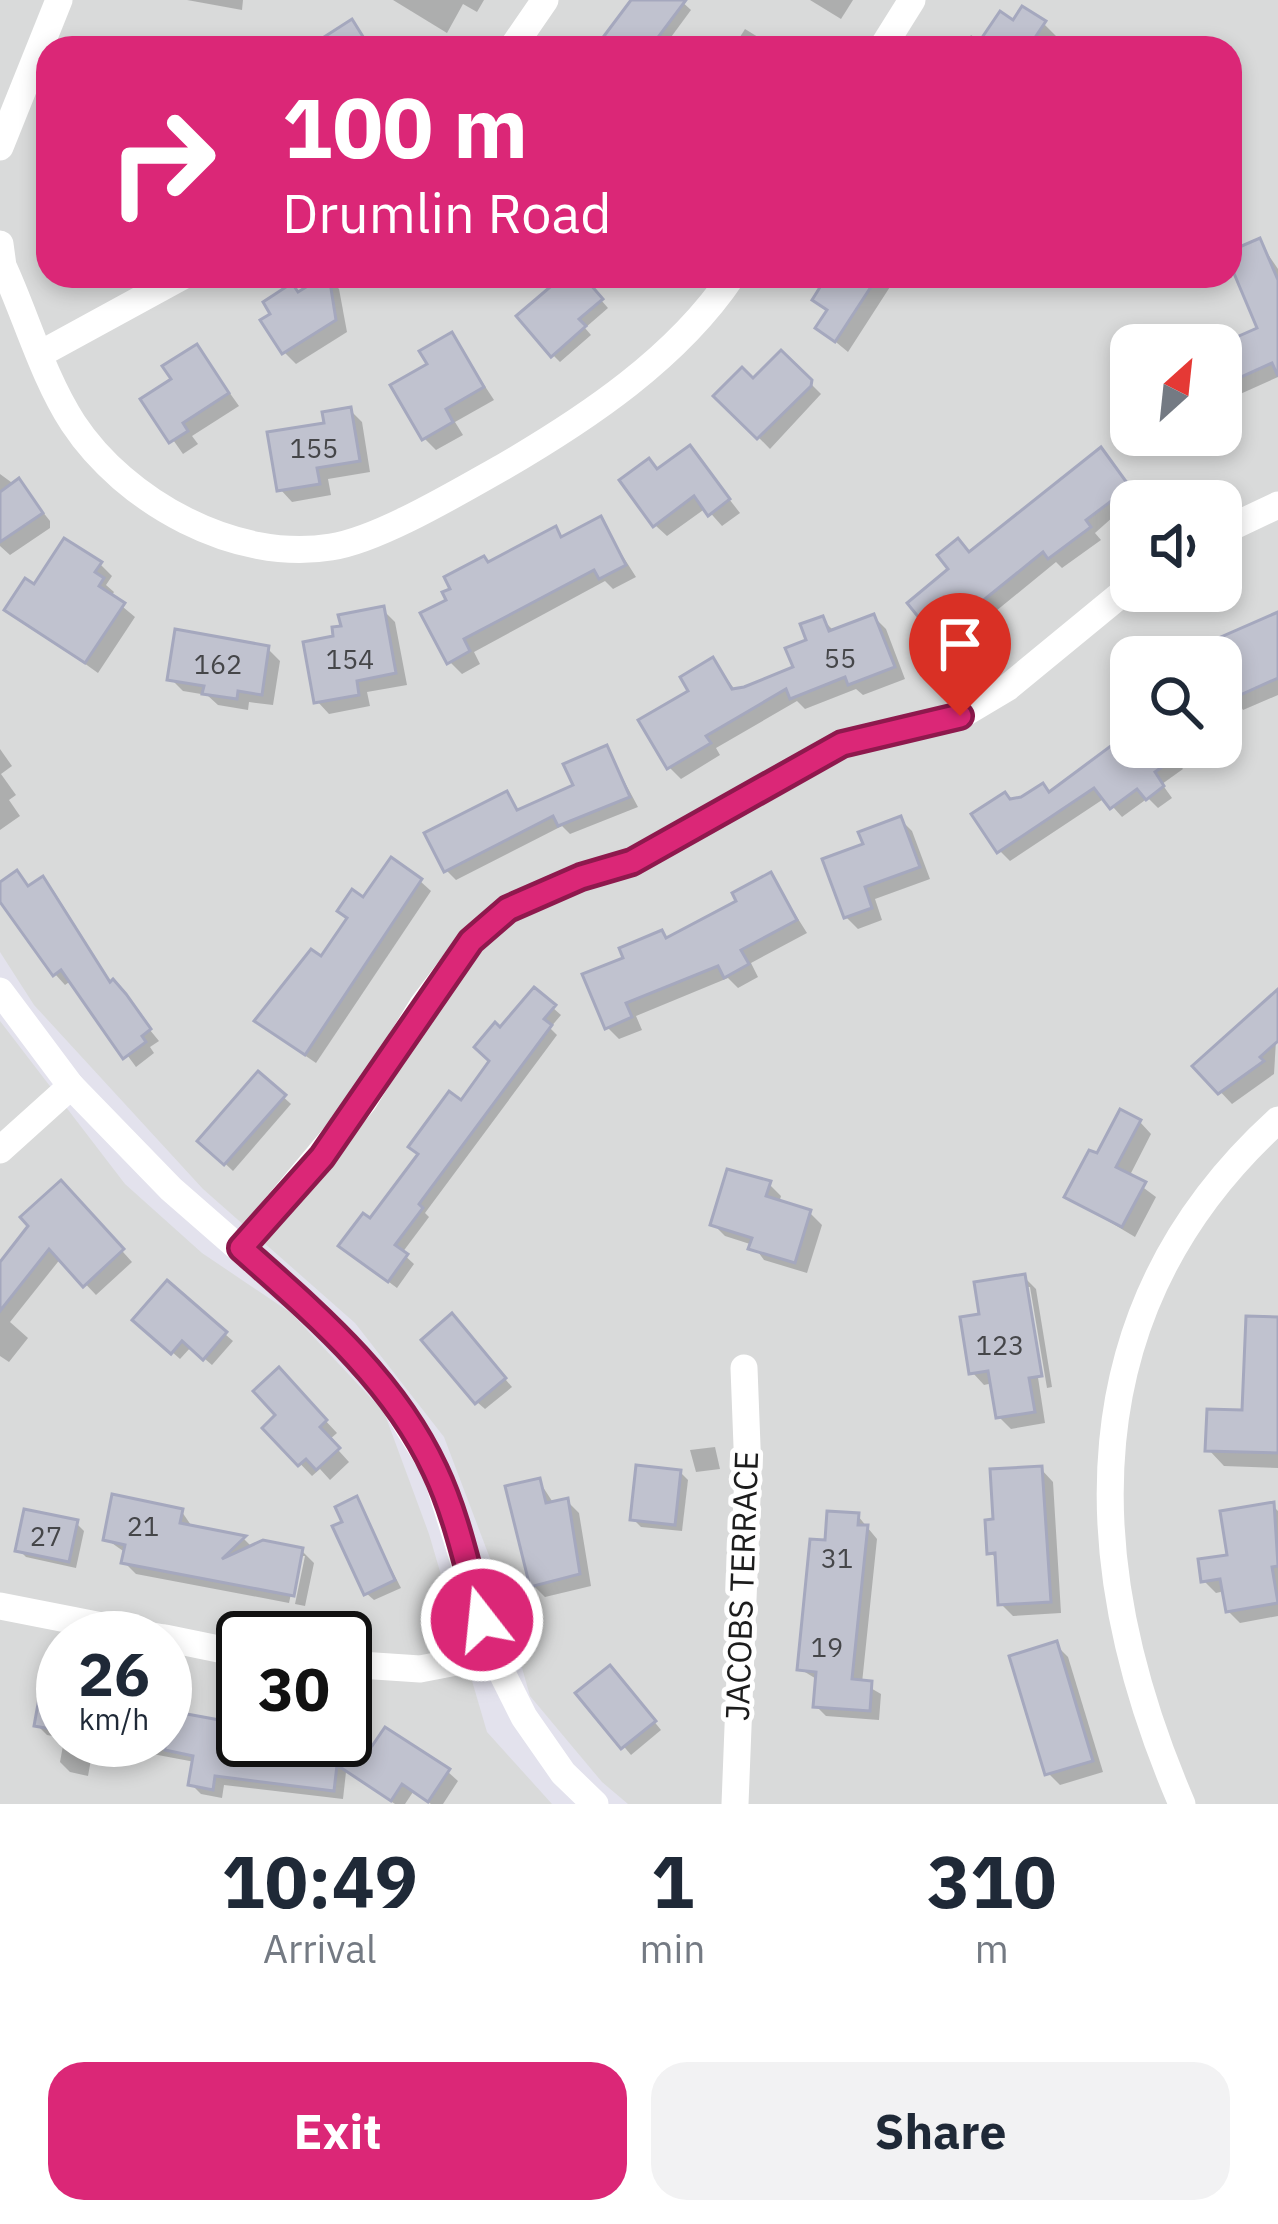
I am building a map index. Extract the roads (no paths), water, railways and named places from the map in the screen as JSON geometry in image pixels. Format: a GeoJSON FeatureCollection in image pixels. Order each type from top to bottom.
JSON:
{"type":"FeatureCollection","features":[{"type":"Feature","properties":{"kind":"street"},"geometry":{"type":"LineString","coordinates":[[44,36],[58,0]]}},
{"type":"Feature","properties":{"kind":"street"},"geometry":{"type":"LineString","coordinates":[[520,36],[545,0]]}},
{"type":"Feature","properties":{"kind":"street"},"geometry":{"type":"LineString","coordinates":[[890,36],[912,0]]}},
{"type":"Feature","properties":{"kind":"street"},"geometry":{"type":"LineString","coordinates":[[0,147],[36,56]]}},
{"type":"Feature","properties":{"kind":"street"},"geometry":{"type":"LineString","coordinates":[[0,244],[4,266],[72,422],[142,495],[237,540],[287,549],[334,547],[445,500],[605,402],[672,345],[722,288]]}},
{"type":"Feature","properties":{"kind":"street"},"geometry":{"type":"LineString","coordinates":[[42,353],[161,288]]}},
{"type":"Feature","properties":{"kind":"street"},"geometry":{"type":"LineString","coordinates":[[1242,522],[1278,505]]}},
{"type":"Feature","properties":{"kind":"street"},"geometry":{"type":"LineString","coordinates":[[241,1248],[322,1157],[471,941],[508,909],[581,877],[632,862],[842,744],[960,716],[1007,688],[1110,603]]}},
{"type":"Feature","properties":{"kind":"street"},"geometry":{"type":"LineString","coordinates":[[0,992],[70,1086],[171,1189],[328,1327],[382,1385],[435,1470],[493,1655],[524,1717],[563,1773],[595,1804]]}},
{"type":"Feature","properties":{"kind":"street"},"geometry":{"type":"LineString","coordinates":[[0,1150],[70,1086]]}},
{"type":"Feature","properties":{"kind":"street"},"geometry":{"type":"LineString","coordinates":[[1182,1804],[1160,1755],[1126,1631],[1108,1531],[1113,1435],[1128,1348],[1154,1279],[1200,1203],[1278,1120]]}},
{"type":"Feature","properties":{"kind":"street","name":"JACOBS TERRACE"},"geometry":{"type":"LineString","coordinates":[[735,1804],[748,1472],[744,1368]]}},
{"type":"Feature","properties":{"kind":"street"},"geometry":{"type":"LineString","coordinates":[[0,1606],[36,1613]]}},
{"type":"Feature","properties":{"kind":"street"},"geometry":{"type":"LineString","coordinates":[[372,1666],[420,1669],[493,1655]]}}]}
